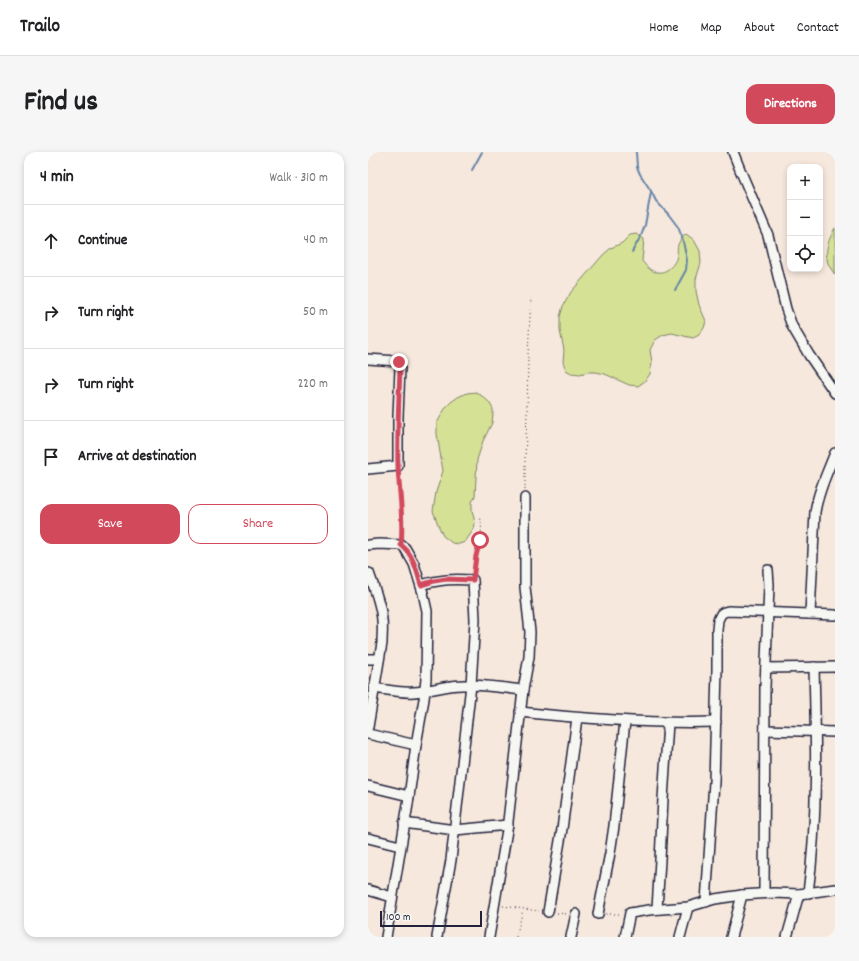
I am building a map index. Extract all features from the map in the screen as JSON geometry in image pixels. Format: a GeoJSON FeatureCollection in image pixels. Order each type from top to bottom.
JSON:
{"type":"FeatureCollection","features":[{"type":"Feature","properties":{"kind":"street"},"geometry":{"type":"LineString","coordinates":[[733,152],[768,235],[786,309],[792,326],[809,355],[835,393]]}},
{"type":"Feature","properties":{"kind":"street"},"geometry":{"type":"LineString","coordinates":[[368,359],[397,361],[400,364],[398,466],[368,469]]}},
{"type":"Feature","properties":{"kind":"street"},"geometry":{"type":"LineString","coordinates":[[810,614],[815,512],[817,499],[835,453]]}},
{"type":"Feature","properties":{"kind":"street"},"geometry":{"type":"LineString","coordinates":[[488,937],[508,826],[520,712],[529,657],[530,632],[526,587],[525,498]]}},
{"type":"Feature","properties":{"kind":"street"},"geometry":{"type":"LineString","coordinates":[[368,545],[401,545],[405,548],[414,564],[426,602],[427,611],[425,691],[386,937]]}},
{"type":"Feature","properties":{"kind":"street"},"geometry":{"type":"LineString","coordinates":[[764,893],[768,570]]}},
{"type":"Feature","properties":{"kind":"street"},"geometry":{"type":"LineString","coordinates":[[368,727],[370,707],[382,643],[382,620],[369,573]]}},
{"type":"Feature","properties":{"kind":"street"},"geometry":{"type":"LineString","coordinates":[[421,585],[446,579],[473,580],[475,620],[471,685],[455,830],[437,937]]}},
{"type":"Feature","properties":{"kind":"street"},"geometry":{"type":"LineString","coordinates":[[706,902],[714,782],[718,620],[721,614],[728,611],[835,615]]}},
{"type":"Feature","properties":{"kind":"street"},"geometry":{"type":"LineString","coordinates":[[368,659],[379,659]]}},
{"type":"Feature","properties":{"kind":"street"},"geometry":{"type":"LineString","coordinates":[[787,937],[804,893],[812,864],[815,731],[814,667]]}},
{"type":"Feature","properties":{"kind":"street"},"geometry":{"type":"LineString","coordinates":[[766,668],[835,667]]}},
{"type":"Feature","properties":{"kind":"street"},"geometry":{"type":"LineString","coordinates":[[374,688],[407,693],[453,685],[471,685],[523,690]]}},
{"type":"Feature","properties":{"kind":"street"},"geometry":{"type":"LineString","coordinates":[[520,712],[625,721],[668,723],[716,722]]}},
{"type":"Feature","properties":{"kind":"street"},"geometry":{"type":"LineString","coordinates":[[548,912],[577,718]]}},
{"type":"Feature","properties":{"kind":"street"},"geometry":{"type":"LineString","coordinates":[[598,914],[614,826],[625,721]]}},
{"type":"Feature","properties":{"kind":"street"},"geometry":{"type":"LineString","coordinates":[[657,909],[668,723]]}},
{"type":"Feature","properties":{"kind":"street"},"geometry":{"type":"LineString","coordinates":[[765,730],[835,732]]}},
{"type":"Feature","properties":{"kind":"street"},"geometry":{"type":"LineString","coordinates":[[368,734],[416,745]]}},
{"type":"Feature","properties":{"kind":"street"},"geometry":{"type":"LineString","coordinates":[[368,786],[409,796]]}},
{"type":"Feature","properties":{"kind":"street"},"geometry":{"type":"LineString","coordinates":[[404,823],[455,830],[508,826]]}},
{"type":"Feature","properties":{"kind":"street"},"geometry":{"type":"LineString","coordinates":[[368,838],[400,846]]}},
{"type":"Feature","properties":{"kind":"street"},"geometry":{"type":"LineString","coordinates":[[625,937],[630,913],[657,909],[688,907],[727,897],[742,895],[764,893],[804,893],[835,889]]}},
{"type":"Feature","properties":{"kind":"street"},"geometry":{"type":"LineString","coordinates":[[368,890],[392,897]]}},
{"type":"Feature","properties":{"kind":"street"},"geometry":{"type":"LineString","coordinates":[[731,937],[742,895]]}},
{"type":"Feature","properties":{"kind":"street"},"geometry":{"type":"LineString","coordinates":[[680,937],[688,907]]}},
{"type":"Feature","properties":{"kind":"street"},"geometry":{"type":"LineString","coordinates":[[570,937],[576,914]]}},
{"type":"Feature","properties":{"kind":"path"},"geometry":{"type":"LineString","coordinates":[[525,498],[524,458],[531,298]]}},
{"type":"Feature","properties":{"kind":"path"},"geometry":{"type":"LineString","coordinates":[[398,466],[402,518],[401,545]]}},
{"type":"Feature","properties":{"kind":"path"},"geometry":{"type":"LineString","coordinates":[[473,580],[476,556],[482,531],[480,516]]}},
{"type":"Feature","properties":{"kind":"path"},"geometry":{"type":"LineString","coordinates":[[494,905],[576,914]]}},
{"type":"Feature","properties":{"kind":"path"},"geometry":{"type":"LineString","coordinates":[[516,937],[523,909]]}},
{"type":"Feature","properties":{"kind":"path"},"geometry":{"type":"LineString","coordinates":[[598,914],[630,913]]}},
{"type":"Feature","properties":{"kind":"green space"},"geometry":{"type":"Polygon","coordinates":[[[835,228],[835,275],[827,259],[827,250],[835,228]]]}},
{"type":"Feature","properties":{"kind":"green space"},"geometry":{"type":"Polygon","coordinates":[[[636,234],[644,239],[642,261],[647,267],[655,272],[664,272],[672,266],[677,256],[679,243],[686,234],[694,240],[700,251],[701,263],[696,279],[696,291],[699,305],[706,321],[704,328],[699,335],[693,338],[672,333],[663,335],[655,340],[650,350],[652,362],[650,374],[645,381],[638,386],[629,385],[605,374],[596,372],[580,374],[571,373],[566,370],[563,362],[564,350],[560,331],[560,317],[563,306],[571,292],[603,255],[611,248],[622,243],[630,235],[636,234]]]}},
{"type":"Feature","properties":{"kind":"green space"},"geometry":{"type":"Polygon","coordinates":[[[476,392],[489,402],[493,409],[492,423],[483,441],[477,460],[475,496],[472,502],[475,523],[474,529],[465,542],[459,544],[452,543],[443,536],[433,511],[436,492],[443,471],[437,434],[437,423],[446,407],[451,402],[467,393],[476,392]]]}},
{"type":"Feature","properties":{"kind":"waterway"},"geometry":{"type":"LineString","coordinates":[[472,170],[482,152]]}},
{"type":"Feature","properties":{"kind":"waterway"},"geometry":{"type":"LineString","coordinates":[[636,152],[637,167],[640,174],[656,201],[678,227],[682,237],[687,260],[686,270],[675,290]]}},
{"type":"Feature","properties":{"kind":"waterway"},"geometry":{"type":"LineString","coordinates":[[632,252],[645,225],[651,192]]}},
{"type":"Feature","properties":{"kind":"route"},"geometry":{"type":"LineString","coordinates":[[399,362],[398,466],[402,518],[401,545],[410,555],[419,576],[421,585],[446,579],[473,580],[480,540]]}}]}
